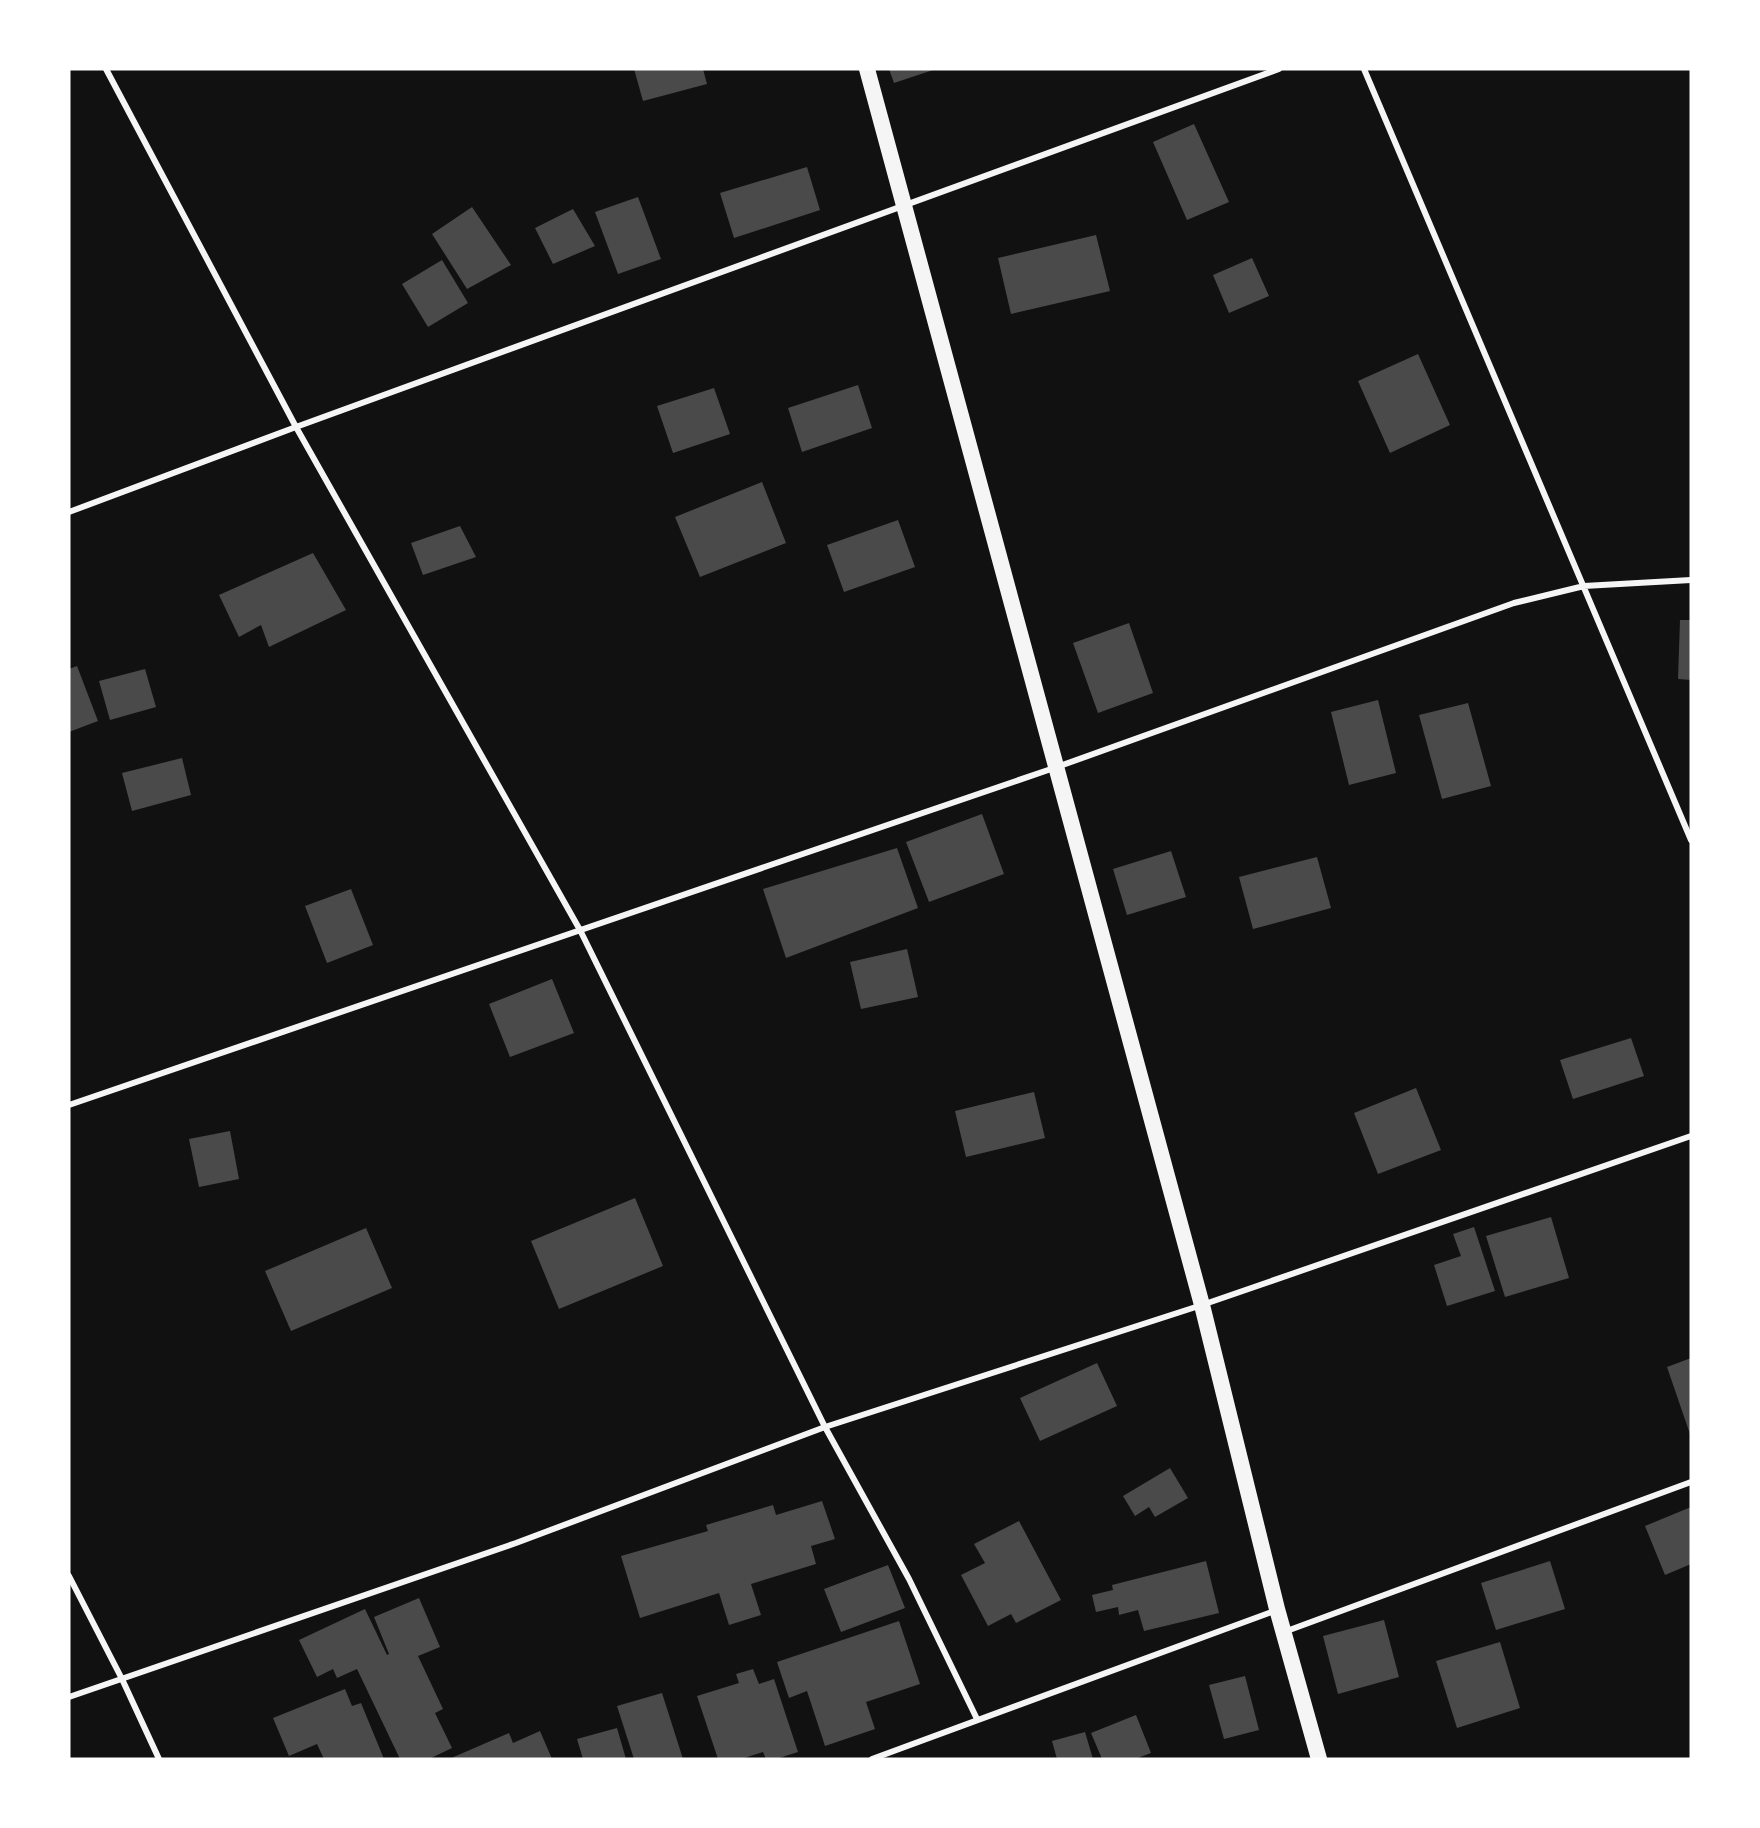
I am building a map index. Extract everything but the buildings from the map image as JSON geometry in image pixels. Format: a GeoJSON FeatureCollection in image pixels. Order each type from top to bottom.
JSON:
{"type":"FeatureCollection","features":[{"type":"Feature","properties":{"kind":"highway"},"geometry":{"type":"LineString","coordinates":[[867,69],[906,205],[1202,1305],[1277,1609],[1319,1759]]}},
{"type":"Feature","properties":{"kind":"street"},"geometry":{"type":"LineString","coordinates":[[106,69],[296,427],[580,930],[825,1427],[909,1578],[977,1719]]}},
{"type":"Feature","properties":{"kind":"street"},"geometry":{"type":"LineString","coordinates":[[69,512],[1279,69]]}},
{"type":"Feature","properties":{"kind":"street"},"geometry":{"type":"LineString","coordinates":[[1364,69],[1691,840]]}},
{"type":"Feature","properties":{"kind":"street"},"geometry":{"type":"LineString","coordinates":[[69,1105],[1058,767],[1514,603],[1584,586],[1691,580]]}},
{"type":"Feature","properties":{"kind":"street"},"geometry":{"type":"LineString","coordinates":[[69,1697],[516,1543],[825,1427],[1202,1305],[1691,1136]]}},
{"type":"Feature","properties":{"kind":"street"},"geometry":{"type":"LineString","coordinates":[[1284,1632],[1691,1482]]}},
{"type":"Feature","properties":{"kind":"street"},"geometry":{"type":"LineString","coordinates":[[69,1576],[122,1679],[159,1759]]}},
{"type":"Feature","properties":{"kind":"street"},"geometry":{"type":"LineString","coordinates":[[873,1759],[1277,1609]]}}]}
